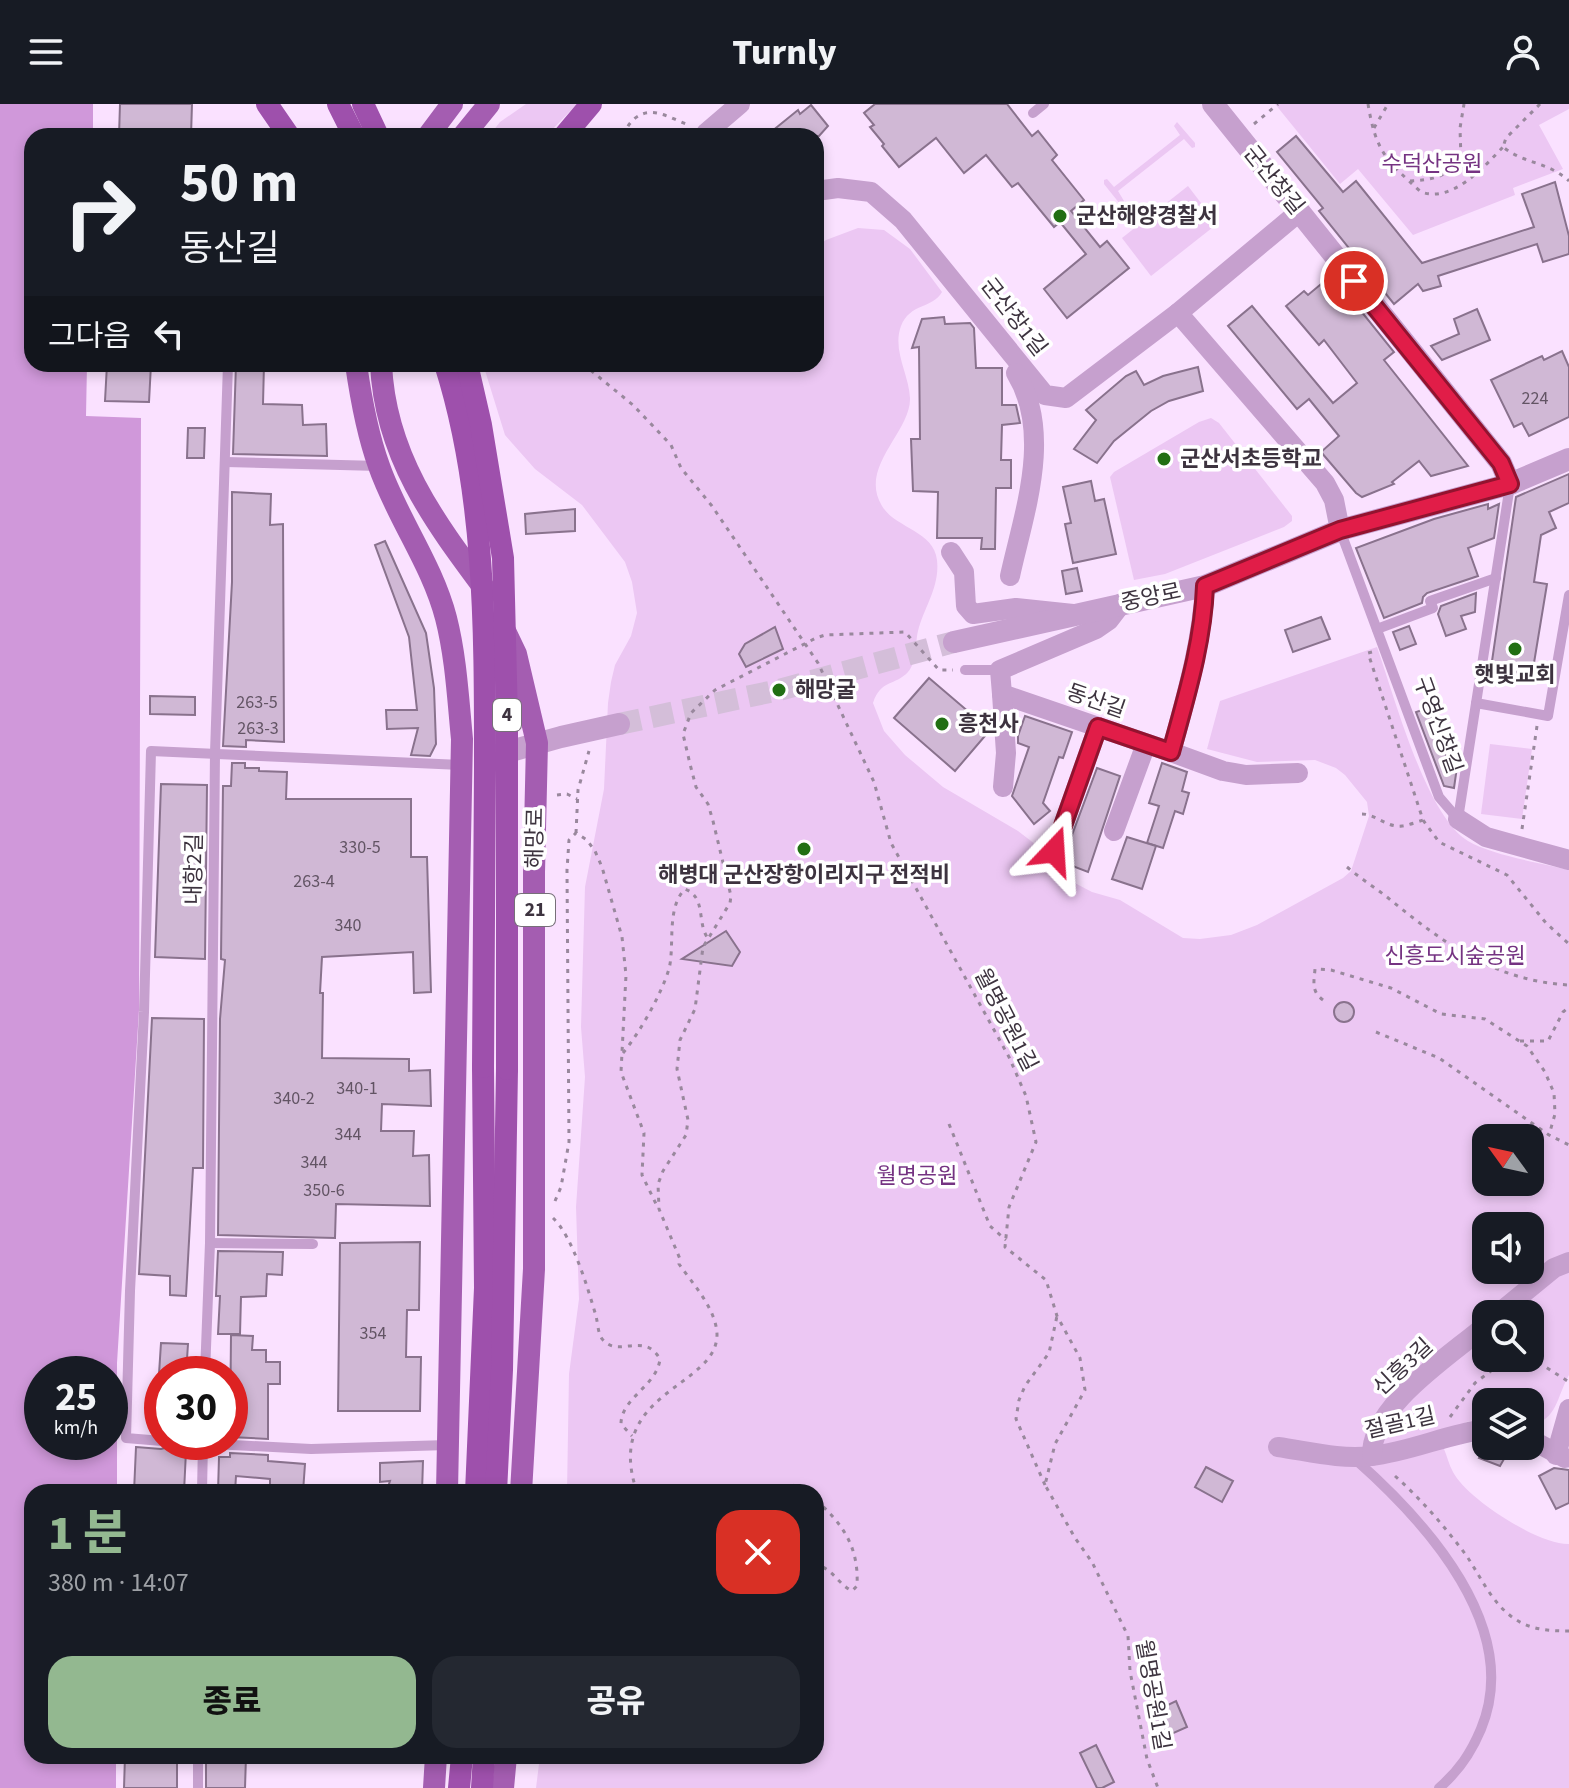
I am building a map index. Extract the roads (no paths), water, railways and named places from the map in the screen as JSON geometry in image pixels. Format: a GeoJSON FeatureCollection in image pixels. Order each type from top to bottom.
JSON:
{"type":"FeatureCollection","features":[{"type":"Feature","properties":{"kind":"highway"},"geometry":{"type":"LineString","coordinates":[[267,104],[284,128]]}},
{"type":"Feature","properties":{"kind":"highway"},"geometry":{"type":"LineString","coordinates":[[338,104],[350,128]]}},
{"type":"Feature","properties":{"kind":"highway"},"geometry":{"type":"LineString","coordinates":[[363,104],[374,128]]}},
{"type":"Feature","properties":{"kind":"highway"},"geometry":{"type":"LineString","coordinates":[[571,128],[591,104]]}},
{"type":"Feature","properties":{"kind":"highway","name":"4"},"geometry":{"type":"LineString","coordinates":[[447,372],[467,450],[480,565],[485,673],[485,1288],[476,1484]]}},
{"type":"Feature","properties":{"kind":"highway","name":"4"},"geometry":{"type":"LineString","coordinates":[[469,372],[503,558],[507,721],[507,1069],[502,1370],[496,1484]]}},
{"type":"Feature","properties":{"kind":"highway"},"geometry":{"type":"LineString","coordinates":[[459,1788],[461,1764]]}},
{"type":"Feature","properties":{"kind":"highway"},"geometry":{"type":"LineString","coordinates":[[482,1788],[484,1764]]}},
{"type":"Feature","properties":{"kind":"main road"},"geometry":{"type":"LineString","coordinates":[[434,128],[452,104]]}},
{"type":"Feature","properties":{"kind":"main road"},"geometry":{"type":"LineString","coordinates":[[470,128],[489,104]]}},
{"type":"Feature","properties":{"kind":"main road"},"geometry":{"type":"LineString","coordinates":[[357,372],[364,417],[379,466],[424,560],[446,616],[456,674],[462,739],[447,1484]]}},
{"type":"Feature","properties":{"kind":"main road","name":"해망로"},"geometry":{"type":"LineString","coordinates":[[382,372],[398,454],[450,543],[489,595],[516,654],[537,743],[534,1269],[521,1484]]}},
{"type":"Feature","properties":{"kind":"main road"},"geometry":{"type":"LineString","coordinates":[[458,863],[466,829],[477,815],[494,808],[509,814],[534,872]]}},
{"type":"Feature","properties":{"kind":"main road"},"geometry":{"type":"LineString","coordinates":[[434,1788],[436,1764]]}},
{"type":"Feature","properties":{"kind":"main road"},"geometry":{"type":"LineString","coordinates":[[503,1788],[505,1764]]}},
{"type":"Feature","properties":{"kind":"street"},"geometry":{"type":"LineString","coordinates":[[714,128],[740,104]]}},
{"type":"Feature","properties":{"kind":"street","name":"군산창길"},"geometry":{"type":"LineString","coordinates":[[1213,104],[1501,463],[1510,484]]}},
{"type":"Feature","properties":{"kind":"street","name":"군산창1길"},"geometry":{"type":"LineString","coordinates":[[824,190],[838,188],[871,192],[920,238],[1045,395],[1061,398],[1066,398],[1178,313],[1299,212]]}},
{"type":"Feature","properties":{"kind":"street"},"geometry":{"type":"LineString","coordinates":[[955,281],[962,304],[1017,375],[1028,395],[1032,416],[1033,455],[1010,576]]}},
{"type":"Feature","properties":{"kind":"street"},"geometry":{"type":"LineString","coordinates":[[1178,313],[1325,483],[1334,500],[1340,530]]}},
{"type":"Feature","properties":{"kind":"street","name":"중앙로"},"geometry":{"type":"LineString","coordinates":[[954,642],[1205,586],[1340,530],[1510,484],[1567,463]]}},
{"type":"Feature","properties":{"kind":"street"},"geometry":{"type":"LineString","coordinates":[[951,552],[964,572],[966,606],[973,614],[1016,608],[1073,614]]}},
{"type":"Feature","properties":{"kind":"street"},"geometry":{"type":"LineString","coordinates":[[1171,752],[1196,661],[1205,586]]}},
{"type":"Feature","properties":{"kind":"street"},"geometry":{"type":"LineString","coordinates":[[1003,787],[1006,753],[1000,670],[1096,629],[1109,620],[1122,603]]}},
{"type":"Feature","properties":{"kind":"street","name":"동산길"},"geometry":{"type":"LineString","coordinates":[[1002,694],[1223,771],[1246,775],[1298,773]]}},
{"type":"Feature","properties":{"kind":"street"},"geometry":{"type":"LineString","coordinates":[[461,765],[619,724]]}},
{"type":"Feature","properties":{"kind":"street"},"geometry":{"type":"LineString","coordinates":[[1054,851],[1098,727]]}},
{"type":"Feature","properties":{"kind":"street"},"geometry":{"type":"LineString","coordinates":[[1114,831],[1146,744]]}},
{"type":"Feature","properties":{"kind":"street","name":"구영신창길"},"geometry":{"type":"LineString","coordinates":[[1458,819],[1486,837],[1569,860]]}},
{"type":"Feature","properties":{"kind":"street"},"geometry":{"type":"LineString","coordinates":[[1515,1300],[1554,1268],[1569,1262]]}},
{"type":"Feature","properties":{"kind":"street","name":"신흥3길"},"geometry":{"type":"LineString","coordinates":[[1362,1456],[1409,1388],[1472,1336]]}},
{"type":"Feature","properties":{"kind":"street"},"geometry":{"type":"LineString","coordinates":[[1544,1447],[1562,1457],[1569,1409]]}},
{"type":"Feature","properties":{"kind":"street","name":"절골1길"},"geometry":{"type":"LineString","coordinates":[[1278,1447],[1362,1456],[1472,1432]]}},
{"type":"Feature","properties":{"kind":"lane"},"geometry":{"type":"LineString","coordinates":[[1033,113],[1044,104]]}},
{"type":"Feature","properties":{"kind":"lane","name":"내항2길"},"geometry":{"type":"LineString","coordinates":[[206,1356],[210,1243],[215,753],[228,372]]}},
{"type":"Feature","properties":{"kind":"lane"},"geometry":{"type":"LineString","coordinates":[[226,462],[379,466]]}},
{"type":"Feature","properties":{"kind":"lane"},"geometry":{"type":"LineString","coordinates":[[1458,819],[1510,484]]}},
{"type":"Feature","properties":{"kind":"lane","name":"구영신창길"},"geometry":{"type":"LineString","coordinates":[[1340,530],[1439,797],[1458,819]]}},
{"type":"Feature","properties":{"kind":"lane"},"geometry":{"type":"LineString","coordinates":[[1377,629],[1433,608],[1430,601],[1496,578]]}},
{"type":"Feature","properties":{"kind":"lane"},"geometry":{"type":"LineString","coordinates":[[1476,703],[1548,716],[1569,595]]}},
{"type":"Feature","properties":{"kind":"lane"},"geometry":{"type":"LineString","coordinates":[[965,670],[1000,670]]}},
{"type":"Feature","properties":{"kind":"lane"},"geometry":{"type":"LineString","coordinates":[[144,1440],[126,1438],[144,1012],[151,751],[461,765]]}},
{"type":"Feature","properties":{"kind":"lane"},"geometry":{"type":"LineString","coordinates":[[210,1243],[313,1244]]}},
{"type":"Feature","properties":{"kind":"lane"},"geometry":{"type":"LineString","coordinates":[[248,1446],[311,1449],[448,1445]]}},
{"type":"Feature","properties":{"kind":"lane"},"geometry":{"type":"LineString","coordinates":[[1362,1456],[1425,1531],[1476,1607],[1486,1633],[1491,1676],[1487,1714],[1472,1750],[1454,1776],[1439,1788]]}},
{"type":"Feature","properties":{"kind":"lane"},"geometry":{"type":"LineString","coordinates":[[202,1484],[203,1460]]}},
{"type":"Feature","properties":{"kind":"lane"},"geometry":{"type":"LineString","coordinates":[[198,1764],[198,1788]]}},
{"type":"Feature","properties":{"kind":"tunnel"},"geometry":{"type":"LineString","coordinates":[[619,724],[779,690],[954,642]]}},
{"type":"Feature","properties":{"kind":"place","name":"군산해양경찰서"},"geometry":{"type":"Point","coordinates":[1060,216]}},
{"type":"Feature","properties":{"kind":"place","name":"군산서초등학교"},"geometry":{"type":"Point","coordinates":[1164,459]}},
{"type":"Feature","properties":{"kind":"place","name":"햇빛교회"},"geometry":{"type":"Point","coordinates":[1515,649]}},
{"type":"Feature","properties":{"kind":"place","name":"해망굴"},"geometry":{"type":"Point","coordinates":[779,690]}},
{"type":"Feature","properties":{"kind":"place","name":"흥천사"},"geometry":{"type":"Point","coordinates":[942,724]}},
{"type":"Feature","properties":{"kind":"place","name":"해병대 군산장항이리지구 전적비"},"geometry":{"type":"Point","coordinates":[804,849]}},
{"type":"Feature","properties":{"kind":"park label","name":"수덕산공원"},"geometry":{"type":"Point","coordinates":[1432,164]}},
{"type":"Feature","properties":{"kind":"park label","name":"신흥도시숲공원"},"geometry":{"type":"Point","coordinates":[1455,956]}},
{"type":"Feature","properties":{"kind":"park label","name":"월명공원"},"geometry":{"type":"Point","coordinates":[917,1176]}}]}
